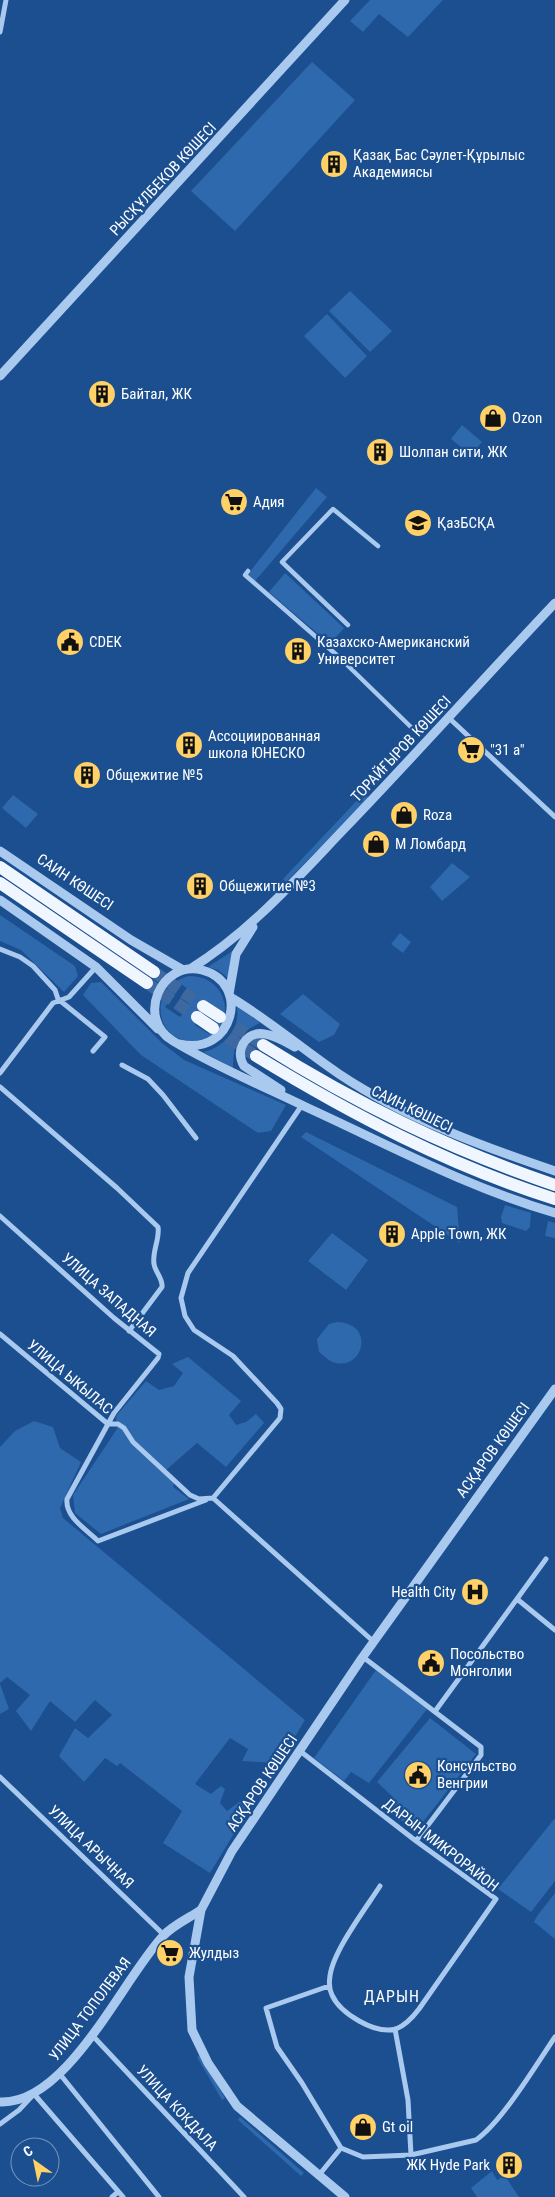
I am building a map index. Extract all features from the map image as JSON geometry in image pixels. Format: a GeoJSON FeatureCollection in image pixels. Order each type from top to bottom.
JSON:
{"type":"FeatureCollection","features":[{"type":"Feature","properties":{"kind":"main road"},"geometry":{"type":"LineString","coordinates":[[0,867],[154,972]]}},
{"type":"Feature","properties":{"kind":"main road"},"geometry":{"type":"LineString","coordinates":[[0,883],[147,983]]}},
{"type":"Feature","properties":{"kind":"main road"},"geometry":{"type":"LineString","coordinates":[[200,1012],[216,1023]]}},
{"type":"Feature","properties":{"kind":"main road","name":"САИН КӨШЕСІ"},"geometry":{"type":"LineString","coordinates":[[263,1045],[342,1093],[404,1125],[461,1150],[555,1185]]}},
{"type":"Feature","properties":{"kind":"main road","name":"САИН КӨШЕСІ"},"geometry":{"type":"LineString","coordinates":[[256,1056],[334,1103],[425,1149],[481,1173],[555,1198]]}},
{"type":"Feature","properties":{"kind":"street"},"geometry":{"type":"LineString","coordinates":[[0,32],[6,0]]}},
{"type":"Feature","properties":{"kind":"street","name":"РЫСҚҰЛБЕКОВ КӨШЕСІ"},"geometry":{"type":"LineString","coordinates":[[0,376],[345,0]]}},
{"type":"Feature","properties":{"kind":"street"},"geometry":{"type":"LineString","coordinates":[[348,625],[282,562],[333,509],[378,546]]}},
{"type":"Feature","properties":{"kind":"street"},"geometry":{"type":"LineString","coordinates":[[248,570],[245,575],[339,656],[414,730]]}},
{"type":"Feature","properties":{"kind":"street","name":"ТОРАЙҒЫРОВ КӨШЕСІ"},"geometry":{"type":"LineString","coordinates":[[264,913],[449,718],[555,602]]}},
{"type":"Feature","properties":{"kind":"street"},"geometry":{"type":"LineString","coordinates":[[449,718],[555,817]]}},
{"type":"Feature","properties":{"kind":"street","name":"САИН КӨШЕСІ"},"geometry":{"type":"LineString","coordinates":[[0,851],[130,940],[187,970]]}},
{"type":"Feature","properties":{"kind":"street"},"geometry":{"type":"LineString","coordinates":[[0,900],[96,967],[168,1038],[218,1066],[421,1162],[495,1193],[555,1213]]}},
{"type":"Feature","properties":{"kind":"street"},"geometry":{"type":"LineString","coordinates":[[168,1038],[156,1021],[154,1001],[162,985],[175,974],[187,970],[226,946],[264,913]]}},
{"type":"Feature","properties":{"kind":"street"},"geometry":{"type":"LineString","coordinates":[[180,1044],[201,1046],[214,1040],[221,1034],[230,1016],[229,996],[236,954],[264,913]]}},
{"type":"Feature","properties":{"kind":"street"},"geometry":{"type":"LineString","coordinates":[[0,950],[20,957],[33,966],[55,990],[58,1000],[105,1037],[93,1051]]}},
{"type":"Feature","properties":{"kind":"street"},"geometry":{"type":"LineString","coordinates":[[0,1073],[53,1003],[69,997],[96,967]]}},
{"type":"Feature","properties":{"kind":"street"},"geometry":{"type":"LineString","coordinates":[[187,970],[203,971],[215,976],[224,985],[229,996],[367,1091],[407,1112],[472,1141],[555,1171]]}},
{"type":"Feature","properties":{"kind":"street"},"geometry":{"type":"LineString","coordinates":[[302,1105],[244,1066],[241,1061],[240,1052],[242,1045],[251,1035],[267,1034],[317,1057]]}},
{"type":"Feature","properties":{"kind":"street"},"geometry":{"type":"LineString","coordinates":[[122,1065],[148,1079],[163,1094],[196,1138]]}},
{"type":"Feature","properties":{"kind":"street"},"geometry":{"type":"LineString","coordinates":[[0,1087],[117,1188],[158,1227],[159,1233],[154,1265],[162,1279],[162,1287],[129,1331]]}},
{"type":"Feature","properties":{"kind":"street"},"geometry":{"type":"LineString","coordinates":[[213,1498],[280,1418],[281,1409],[233,1356],[194,1330],[185,1316],[181,1298],[188,1273],[302,1105]]}},
{"type":"Feature","properties":{"kind":"street","name":"УЛИЦА ЗАПАДНАЯ"},"geometry":{"type":"LineString","coordinates":[[0,1216],[129,1331],[159,1354],[158,1358],[108,1424]]}},
{"type":"Feature","properties":{"kind":"street","name":"УЛИЦА ЫКЫЛАС"},"geometry":{"type":"LineString","coordinates":[[0,1334],[108,1424],[67,1499],[66,1506],[69,1513],[98,1541],[213,1498]]}},
{"type":"Feature","properties":{"kind":"street","name":"АСҚАРОВ КӨШЕСІ"},"geometry":{"type":"LineString","coordinates":[[345,2197],[237,2106],[208,2063],[192,2030],[188,1977],[201,1910],[232,1851],[363,1657],[555,1389]]}},
{"type":"Feature","properties":{"kind":"street"},"geometry":{"type":"LineString","coordinates":[[108,1424],[118,1424],[124,1428],[133,1442],[190,1495],[199,1499],[213,1498],[374,1642]]}},
{"type":"Feature","properties":{"kind":"street"},"geometry":{"type":"LineString","coordinates":[[436,1710],[546,1560]]}},
{"type":"Feature","properties":{"kind":"street"},"geometry":{"type":"LineString","coordinates":[[517,1599],[555,1630]]}},
{"type":"Feature","properties":{"kind":"street"},"geometry":{"type":"LineString","coordinates":[[363,1657],[436,1710],[481,1746],[481,1756],[416,1841]]}},
{"type":"Feature","properties":{"kind":"street","name":"ДАРЫН МИКРОРАЙОН"},"geometry":{"type":"LineString","coordinates":[[300,1751],[496,1900],[419,2010],[404,2024],[395,2029]]}},
{"type":"Feature","properties":{"kind":"street","name":"УЛИЦА АРЫЧНАЯ"},"geometry":{"type":"LineString","coordinates":[[0,1777],[164,1935]]}},
{"type":"Feature","properties":{"kind":"street"},"geometry":{"type":"LineString","coordinates":[[380,1886],[334,1959],[329,1986],[338,2004],[349,2014],[363,2023],[376,2028],[395,2029],[408,2100],[411,2155]]}},
{"type":"Feature","properties":{"kind":"street","name":"УЛИЦА ТОПОЛЕВАЯ"},"geometry":{"type":"LineString","coordinates":[[0,2124],[19,2110],[34,2094],[47,2086],[92,2035],[164,1935],[201,1910]]}},
{"type":"Feature","properties":{"kind":"street"},"geometry":{"type":"LineString","coordinates":[[329,1986],[266,2008],[278,2047],[341,2148],[363,2158],[411,2155],[476,2140],[484,2134],[507,2106],[555,2037]]}},
{"type":"Feature","properties":{"kind":"street","name":"УЛИЦА КОКДАЛА"},"geometry":{"type":"LineString","coordinates":[[92,2035],[244,2197]]}},
{"type":"Feature","properties":{"kind":"street"},"geometry":{"type":"LineString","coordinates":[[59,2073],[159,2197]]}},
{"type":"Feature","properties":{"kind":"street"},"geometry":{"type":"LineString","coordinates":[[0,2102],[34,2094],[123,2197]]}},
{"type":"Feature","properties":{"kind":"street"},"geometry":{"type":"LineString","coordinates":[[319,2175],[341,2148]]}},
{"type":"Feature","properties":{"kind":"street"},"geometry":{"type":"LineString","coordinates":[[112,2197],[118,2192]]}},
{"type":"Feature","properties":{"kind":"shaded area"},"geometry":{"type":"Polygon","coordinates":[[[370,0],[443,0],[408,37],[379,14],[363,32],[350,21],[370,0]]]}},
{"type":"Feature","properties":{"kind":"shaded area"},"geometry":{"type":"Polygon","coordinates":[[[312,62],[355,100],[235,231],[191,191],[312,62]]]}},
{"type":"Feature","properties":{"kind":"shaded area"},"geometry":{"type":"Polygon","coordinates":[[[350,291],[392,331],[370,352],[329,311],[350,291]]]}},
{"type":"Feature","properties":{"kind":"shaded area"},"geometry":{"type":"Polygon","coordinates":[[[327,314],[367,356],[345,378],[304,336],[327,314]]]}},
{"type":"Feature","properties":{"kind":"shaded area"},"geometry":{"type":"Polygon","coordinates":[[[462,425],[482,442],[471,455],[451,439],[462,425]]]}},
{"type":"Feature","properties":{"kind":"shaded area"},"geometry":{"type":"Polygon","coordinates":[[[316,488],[327,497],[255,581],[248,574],[316,488]]]}},
{"type":"Feature","properties":{"kind":"shaded area"},"geometry":{"type":"Polygon","coordinates":[[[285,573],[344,628],[330,644],[269,592],[285,573]]]}},
{"type":"Feature","properties":{"kind":"shaded area"},"geometry":{"type":"Polygon","coordinates":[[[364,793],[369,798],[286,882],[283,879],[364,793]]]}},
{"type":"Feature","properties":{"kind":"shaded area"},"geometry":{"type":"Polygon","coordinates":[[[13,795],[38,814],[26,828],[2,808],[13,795]]]}},
{"type":"Feature","properties":{"kind":"shaded area"},"geometry":{"type":"Polygon","coordinates":[[[452,863],[470,877],[442,901],[430,887],[452,863]]]}},
{"type":"Feature","properties":{"kind":"shaded area"},"geometry":{"type":"Polygon","coordinates":[[[0,915],[75,966],[78,976],[64,992],[21,950],[0,941],[0,915]]]}},
{"type":"Feature","properties":{"kind":"shaded area"},"geometry":{"type":"Polygon","coordinates":[[[400,933],[411,942],[403,953],[391,944],[400,933]]]}},
{"type":"Feature","properties":{"kind":"shaded area"},"geometry":{"type":"Polygon","coordinates":[[[234,950],[228,978],[218,970],[208,967],[234,950]]]}},
{"type":"Feature","properties":{"kind":"shaded area"},"geometry":{"type":"Polygon","coordinates":[[[189,976],[204,979],[215,986],[222,996],[225,1007],[223,1019],[218,1030],[208,1037],[194,1041],[181,1039],[170,1033],[164,1024],[161,1013],[162,1001],[166,991],[176,982],[189,976]],[[181,984],[165,1007],[180,1017],[196,994],[181,984]],[[209,1004],[195,1025],[209,1034],[223,1013],[209,1004]]]}},
{"type":"Feature","properties":{"kind":"shaded area"},"geometry":{"type":"Polygon","coordinates":[[[101,982],[162,1043],[184,1060],[286,1105],[271,1131],[258,1133],[141,1055],[83,995],[91,983],[101,982]]]}},
{"type":"Feature","properties":{"kind":"shaded area"},"geometry":{"type":"Polygon","coordinates":[[[303,994],[340,1024],[334,1035],[319,1042],[280,1014],[303,994]]]}},
{"type":"Feature","properties":{"kind":"shaded area"},"geometry":{"type":"Polygon","coordinates":[[[236,1004],[260,1023],[246,1031],[238,1040],[234,1052],[233,1068],[203,1052],[218,1046],[230,1035],[237,1020],[236,1004]]]}},
{"type":"Feature","properties":{"kind":"shaded area"},"geometry":{"type":"Polygon","coordinates":[[[306,1132],[457,1207],[460,1243],[301,1137],[306,1132]]]}},
{"type":"Feature","properties":{"kind":"shaded area"},"geometry":{"type":"Polygon","coordinates":[[[505,1205],[531,1213],[530,1227],[526,1231],[502,1223],[501,1217],[505,1205]]]}},
{"type":"Feature","properties":{"kind":"shaded area"},"geometry":{"type":"Polygon","coordinates":[[[548,1221],[555,1223],[555,1238],[545,1236],[548,1221]]]}},
{"type":"Feature","properties":{"kind":"shaded area"},"geometry":{"type":"Polygon","coordinates":[[[332,1233],[368,1260],[346,1290],[308,1261],[332,1233]]]}},
{"type":"Feature","properties":{"kind":"shaded area"},"geometry":{"type":"Polygon","coordinates":[[[337,1322],[349,1324],[357,1330],[361,1337],[359,1353],[346,1363],[336,1363],[327,1359],[319,1352],[317,1339],[329,1324],[337,1322]]]}},
{"type":"Feature","properties":{"kind":"shaded area"},"geometry":{"type":"Polygon","coordinates":[[[188,1357],[241,1401],[229,1415],[236,1425],[246,1422],[256,1414],[264,1423],[226,1467],[197,1443],[166,1470],[175,1481],[173,1487],[189,1499],[101,1534],[75,1513],[73,1495],[117,1429],[116,1416],[146,1381],[159,1390],[174,1386],[183,1373],[172,1364],[188,1357]]]}},
{"type":"Feature","properties":{"kind":"shaded area"},"geometry":{"type":"Polygon","coordinates":[[[34,1421],[53,1427],[60,1448],[81,1462],[60,1508],[63,1518],[305,1720],[279,1763],[242,1761],[248,1749],[230,1738],[195,1784],[211,1794],[221,1786],[225,1789],[220,1803],[227,1811],[243,1799],[252,1804],[210,1873],[163,1843],[182,1811],[120,1763],[117,1766],[105,1758],[84,1782],[59,1756],[75,1728],[88,1738],[112,1715],[95,1700],[75,1722],[50,1701],[31,1731],[16,1711],[30,1695],[7,1677],[0,1683],[0,1447],[15,1431],[34,1421]]]}},
{"type":"Feature","properties":{"kind":"shaded area"},"geometry":{"type":"Polygon","coordinates":[[[376,1670],[427,1709],[369,1783],[351,1772],[344,1781],[314,1758],[376,1670]]]}},
{"type":"Feature","properties":{"kind":"shaded area"},"geometry":{"type":"Polygon","coordinates":[[[0,1684],[9,1709],[0,1714],[0,1684]]]}},
{"type":"Feature","properties":{"kind":"shaded area"},"geometry":{"type":"Polygon","coordinates":[[[430,1718],[476,1754],[416,1831],[384,1808],[393,1797],[377,1782],[430,1718]]]}},
{"type":"Feature","properties":{"kind":"shaded area"},"geometry":{"type":"Polygon","coordinates":[[[555,1818],[555,1881],[531,1912],[498,1889],[555,1818]]]}},
{"type":"Feature","properties":{"kind":"shaded area"},"geometry":{"type":"Polygon","coordinates":[[[555,1893],[555,1939],[534,1922],[555,1893]]]}},
{"type":"Feature","properties":{"kind":"shaded area"},"geometry":{"type":"Polygon","coordinates":[[[200,2055],[225,2098],[222,2100],[197,2057],[200,2055]]]}},
{"type":"Feature","properties":{"kind":"shaded area"},"geometry":{"type":"Polygon","coordinates":[[[240,2117],[304,2173],[301,2176],[238,2120],[240,2117]]]}},
{"type":"Feature","properties":{"kind":"shaded area"},"geometry":{"type":"Polygon","coordinates":[[[492,2171],[497,2180],[505,2176],[519,2197],[477,2197],[471,2188],[492,2171]]]}},
{"type":"Feature","properties":{"kind":"tunnel"},"geometry":{"type":"LineString","coordinates":[[154,972],[203,1006]]}},
{"type":"Feature","properties":{"kind":"tunnel"},"geometry":{"type":"LineString","coordinates":[[147,983],[197,1017]]}},
{"type":"Feature","properties":{"kind":"tunnel"},"geometry":{"type":"LineString","coordinates":[[220,1017],[263,1045]]}},
{"type":"Feature","properties":{"kind":"tunnel"},"geometry":{"type":"LineString","coordinates":[[213,1028],[256,1056]]}},
{"type":"Feature","properties":{"kind":"place","name":"Қазақ Бас Сәулет-Құрылыс Академиясы"},"geometry":{"type":"Point","coordinates":[334,164]}},
{"type":"Feature","properties":{"kind":"place","name":"Байтал, ЖК"},"geometry":{"type":"Point","coordinates":[102,394]}},
{"type":"Feature","properties":{"kind":"place","name":"Ozon"},"geometry":{"type":"Point","coordinates":[493,418]}},
{"type":"Feature","properties":{"kind":"place","name":"Шолпан сити, ЖК"},"geometry":{"type":"Point","coordinates":[380,452]}},
{"type":"Feature","properties":{"kind":"place","name":"Адия"},"geometry":{"type":"Point","coordinates":[234,502]}},
{"type":"Feature","properties":{"kind":"place","name":"ҚазБСҚА"},"geometry":{"type":"Point","coordinates":[418,523]}},
{"type":"Feature","properties":{"kind":"place","name":"CDEK"},"geometry":{"type":"Point","coordinates":[70,642]}},
{"type":"Feature","properties":{"kind":"place","name":"Казахско-Американский Университет"},"geometry":{"type":"Point","coordinates":[298,651]}},
{"type":"Feature","properties":{"kind":"place","name":"Ассоциированная школа ЮНЕСКО"},"geometry":{"type":"Point","coordinates":[189,745]}},
{"type":"Feature","properties":{"kind":"place","name":"\"31 а\""},"geometry":{"type":"Point","coordinates":[471,750]}},
{"type":"Feature","properties":{"kind":"place","name":"Общежитие №5"},"geometry":{"type":"Point","coordinates":[87,775]}},
{"type":"Feature","properties":{"kind":"place","name":"Roza"},"geometry":{"type":"Point","coordinates":[404,815]}},
{"type":"Feature","properties":{"kind":"place","name":"М Ломбард"},"geometry":{"type":"Point","coordinates":[376,844]}},
{"type":"Feature","properties":{"kind":"place","name":"Общежитие №3"},"geometry":{"type":"Point","coordinates":[200,886]}},
{"type":"Feature","properties":{"kind":"place","name":"Apple Town, ЖК"},"geometry":{"type":"Point","coordinates":[392,1234]}},
{"type":"Feature","properties":{"kind":"place","name":"Health City"},"geometry":{"type":"Point","coordinates":[475,1592]}},
{"type":"Feature","properties":{"kind":"place","name":"Посольство Монголии"},"geometry":{"type":"Point","coordinates":[431,1663]}},
{"type":"Feature","properties":{"kind":"place","name":"Консульство Венгрии"},"geometry":{"type":"Point","coordinates":[418,1775]}},
{"type":"Feature","properties":{"kind":"place","name":"Жулдыз"},"geometry":{"type":"Point","coordinates":[170,1953]}},
{"type":"Feature","properties":{"kind":"place","name":"Gt oil"},"geometry":{"type":"Point","coordinates":[363,2127]}},
{"type":"Feature","properties":{"kind":"place","name":"ЖК Hyde Park"},"geometry":{"type":"Point","coordinates":[509,2165]}},
{"type":"Feature","properties":{"kind":"district","name":"ДАРЫН"},"geometry":{"type":"Point","coordinates":[392,1996]}}]}
